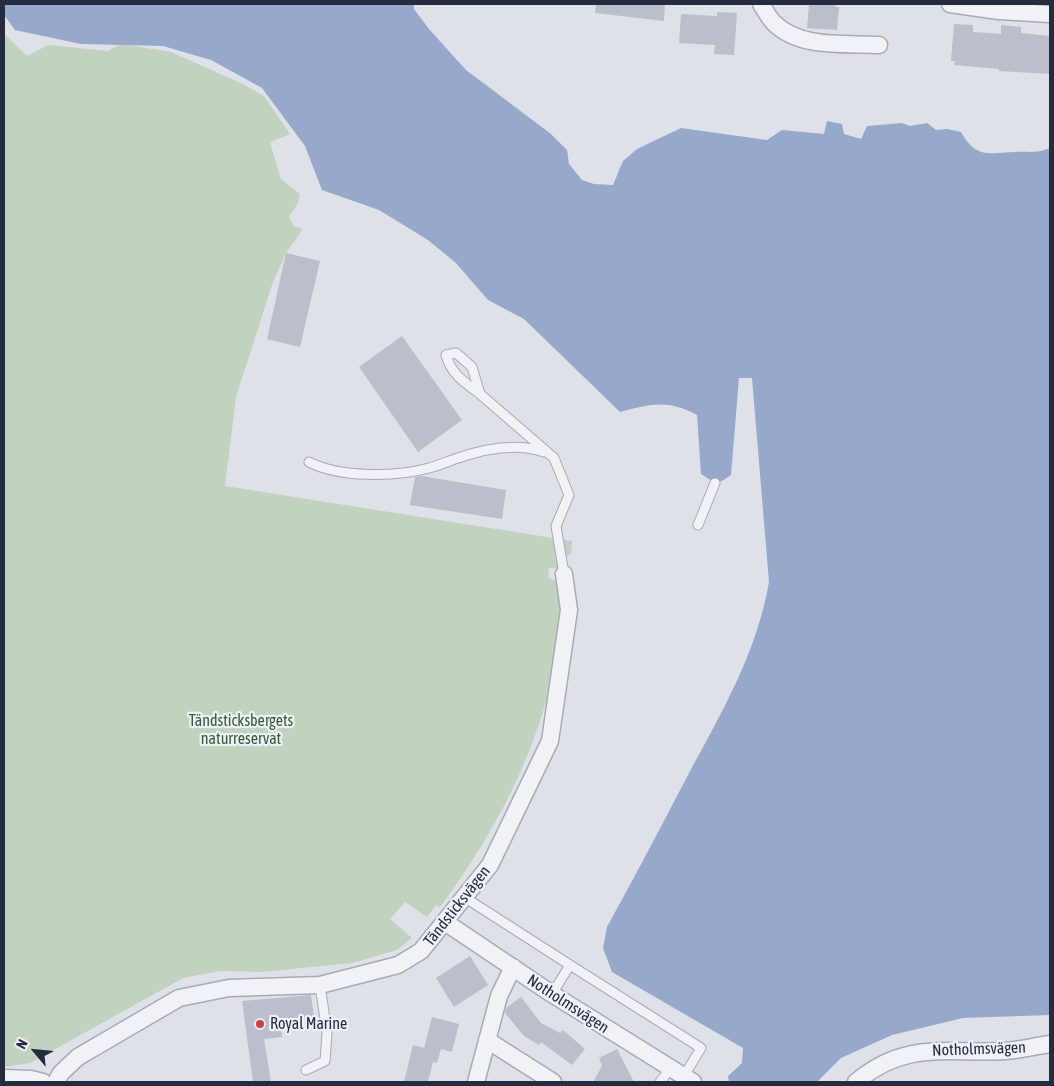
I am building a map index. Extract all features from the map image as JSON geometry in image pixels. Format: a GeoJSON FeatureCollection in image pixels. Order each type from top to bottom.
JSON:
{"type":"FeatureCollection","features":[{"type":"Feature","properties":{"kind":"street"},"geometry":{"type":"LineString","coordinates":[[760,4],[774,23],[794,36],[809,41],[879,45]]}},
{"type":"Feature","properties":{"kind":"street"},"geometry":{"type":"LineString","coordinates":[[950,4],[999,11],[1050,14]]}},
{"type":"Feature","properties":{"kind":"street","name":"Tändsticksvägen"},"geometry":{"type":"LineString","coordinates":[[56,1082],[61,1072],[78,1057],[179,998],[228,988],[320,985],[398,965],[421,951],[490,865],[550,740],[569,610],[564,574]]}},
{"type":"Feature","properties":{"kind":"street","name":"Notholmsvägen"},"geometry":{"type":"LineString","coordinates":[[445,922],[552,994],[682,1076]]}},
{"type":"Feature","properties":{"kind":"street"},"geometry":{"type":"LineString","coordinates":[[476,1082],[499,996],[513,967]]}},
{"type":"Feature","properties":{"kind":"street"},"geometry":{"type":"LineString","coordinates":[[487,1040],[553,1082]]}},
{"type":"Feature","properties":{"kind":"street","name":"Notholmsvägen"},"geometry":{"type":"LineString","coordinates":[[856,1082],[871,1070],[924,1051],[1003,1051],[1050,1044]]}},
{"type":"Feature","properties":{"kind":"street"},"geometry":{"type":"LineString","coordinates":[[4,1078],[31,1079],[42,1082]]}},
{"type":"Feature","properties":{"kind":"lane","name":"Tändsticksvägen"},"geometry":{"type":"LineString","coordinates":[[480,394],[472,367],[456,353],[446,355],[449,366],[458,377],[554,458],[569,495],[556,526],[564,574]]}},
{"type":"Feature","properties":{"kind":"lane"},"geometry":{"type":"LineString","coordinates":[[310,462],[324,470],[367,475],[429,468],[494,448],[535,449],[549,454]]}},
{"type":"Feature","properties":{"kind":"lane"},"geometry":{"type":"LineString","coordinates":[[698,525],[715,483]]}},
{"type":"Feature","properties":{"kind":"lane"},"geometry":{"type":"LineString","coordinates":[[464,897],[701,1048],[682,1076],[660,1082]]}},
{"type":"Feature","properties":{"kind":"lane"},"geometry":{"type":"LineString","coordinates":[[552,994],[570,965]]}},
{"type":"Feature","properties":{"kind":"lane"},"geometry":{"type":"LineString","coordinates":[[306,1070],[325,1061],[327,1033],[320,985]]}},
{"type":"Feature","properties":{"kind":"green space","name":"Tändsticksbergets naturreservat"},"geometry":{"type":"Polygon","coordinates":[[[4,34],[27,56],[48,45],[108,51],[121,44],[171,52],[243,84],[264,96],[290,134],[270,142],[281,179],[300,194],[298,203],[289,217],[294,226],[303,229],[286,253],[273,282],[236,397],[225,486],[572,541],[571,554],[562,559],[559,568],[549,568],[548,577],[561,585],[560,628],[553,671],[544,708],[518,778],[482,845],[440,907],[436,905],[427,917],[405,902],[390,919],[412,938],[397,950],[352,963],[262,972],[220,971],[183,978],[30,1063],[4,1067],[4,34]]]}},
{"type":"Feature","properties":{"kind":"water"},"geometry":{"type":"Polygon","coordinates":[[[4,4],[414,4],[414,9],[429,29],[466,70],[551,134],[567,150],[569,164],[582,180],[594,184],[613,185],[623,161],[637,149],[681,128],[767,140],[782,130],[824,134],[827,121],[842,124],[844,134],[861,139],[867,126],[902,123],[910,126],[927,123],[936,130],[947,129],[961,132],[972,147],[984,153],[1036,152],[1050,148],[1050,1015],[963,1018],[892,1035],[841,1058],[817,1082],[729,1082],[728,1076],[742,1063],[743,1048],[612,972],[603,948],[607,927],[726,704],[747,657],[763,608],[769,582],[752,378],[739,378],[731,475],[715,483],[701,474],[697,415],[677,407],[659,404],[620,412],[524,319],[488,300],[456,263],[428,240],[379,210],[322,190],[305,146],[262,88],[211,60],[163,46],[81,44],[15,30],[4,15],[4,4]]]}},
{"type":"Feature","properties":{"kind":"building"},"geometry":{"type":"Polygon","coordinates":[[[596,4],[665,4],[664,21],[595,13],[596,4]]]}},
{"type":"Feature","properties":{"kind":"building"},"geometry":{"type":"Polygon","coordinates":[[[836,4],[835,7],[839,7],[837,30],[807,28],[809,5],[836,4]]]}},
{"type":"Feature","properties":{"kind":"building"},"geometry":{"type":"Polygon","coordinates":[[[717,12],[737,13],[734,55],[714,54],[715,45],[679,43],[681,14],[717,16],[717,12]]]}},
{"type":"Feature","properties":{"kind":"building"},"geometry":{"type":"Polygon","coordinates":[[[954,24],[973,25],[973,32],[1001,34],[1001,25],[1021,27],[1021,33],[1050,36],[1050,74],[999,71],[999,69],[954,65],[955,61],[951,61],[954,24]]]}},
{"type":"Feature","properties":{"kind":"building"},"geometry":{"type":"Polygon","coordinates":[[[286,253],[320,261],[300,347],[267,339],[286,253]]]}},
{"type":"Feature","properties":{"kind":"building"},"geometry":{"type":"Polygon","coordinates":[[[402,336],[462,420],[418,452],[359,367],[402,336]]]}},
{"type":"Feature","properties":{"kind":"building"},"geometry":{"type":"Polygon","coordinates":[[[421,476],[506,490],[502,519],[410,505],[415,477],[421,476]]]}},
{"type":"Feature","properties":{"kind":"building"},"geometry":{"type":"Polygon","coordinates":[[[470,956],[488,985],[454,1007],[436,978],[470,956]]]}},
{"type":"Feature","properties":{"kind":"building"},"geometry":{"type":"Polygon","coordinates":[[[311,995],[314,1017],[280,1021],[282,1037],[264,1039],[271,1082],[253,1082],[242,1001],[311,995]]]}},
{"type":"Feature","properties":{"kind":"building"},"geometry":{"type":"Polygon","coordinates":[[[521,997],[541,1023],[560,1033],[563,1030],[585,1049],[572,1065],[541,1042],[539,1045],[524,1036],[505,1013],[506,1008],[521,997]]]}},
{"type":"Feature","properties":{"kind":"building"},"geometry":{"type":"Polygon","coordinates":[[[432,1017],[459,1024],[452,1052],[441,1049],[437,1063],[433,1062],[428,1082],[404,1082],[413,1045],[424,1048],[432,1017]]]}},
{"type":"Feature","properties":{"kind":"building"},"geometry":{"type":"Polygon","coordinates":[[[617,1049],[634,1082],[593,1082],[602,1066],[599,1058],[617,1049]]]}},
{"type":"Feature","properties":{"kind":"place","name":"Royal Marine"},"geometry":{"type":"Point","coordinates":[260,1024]}}]}
